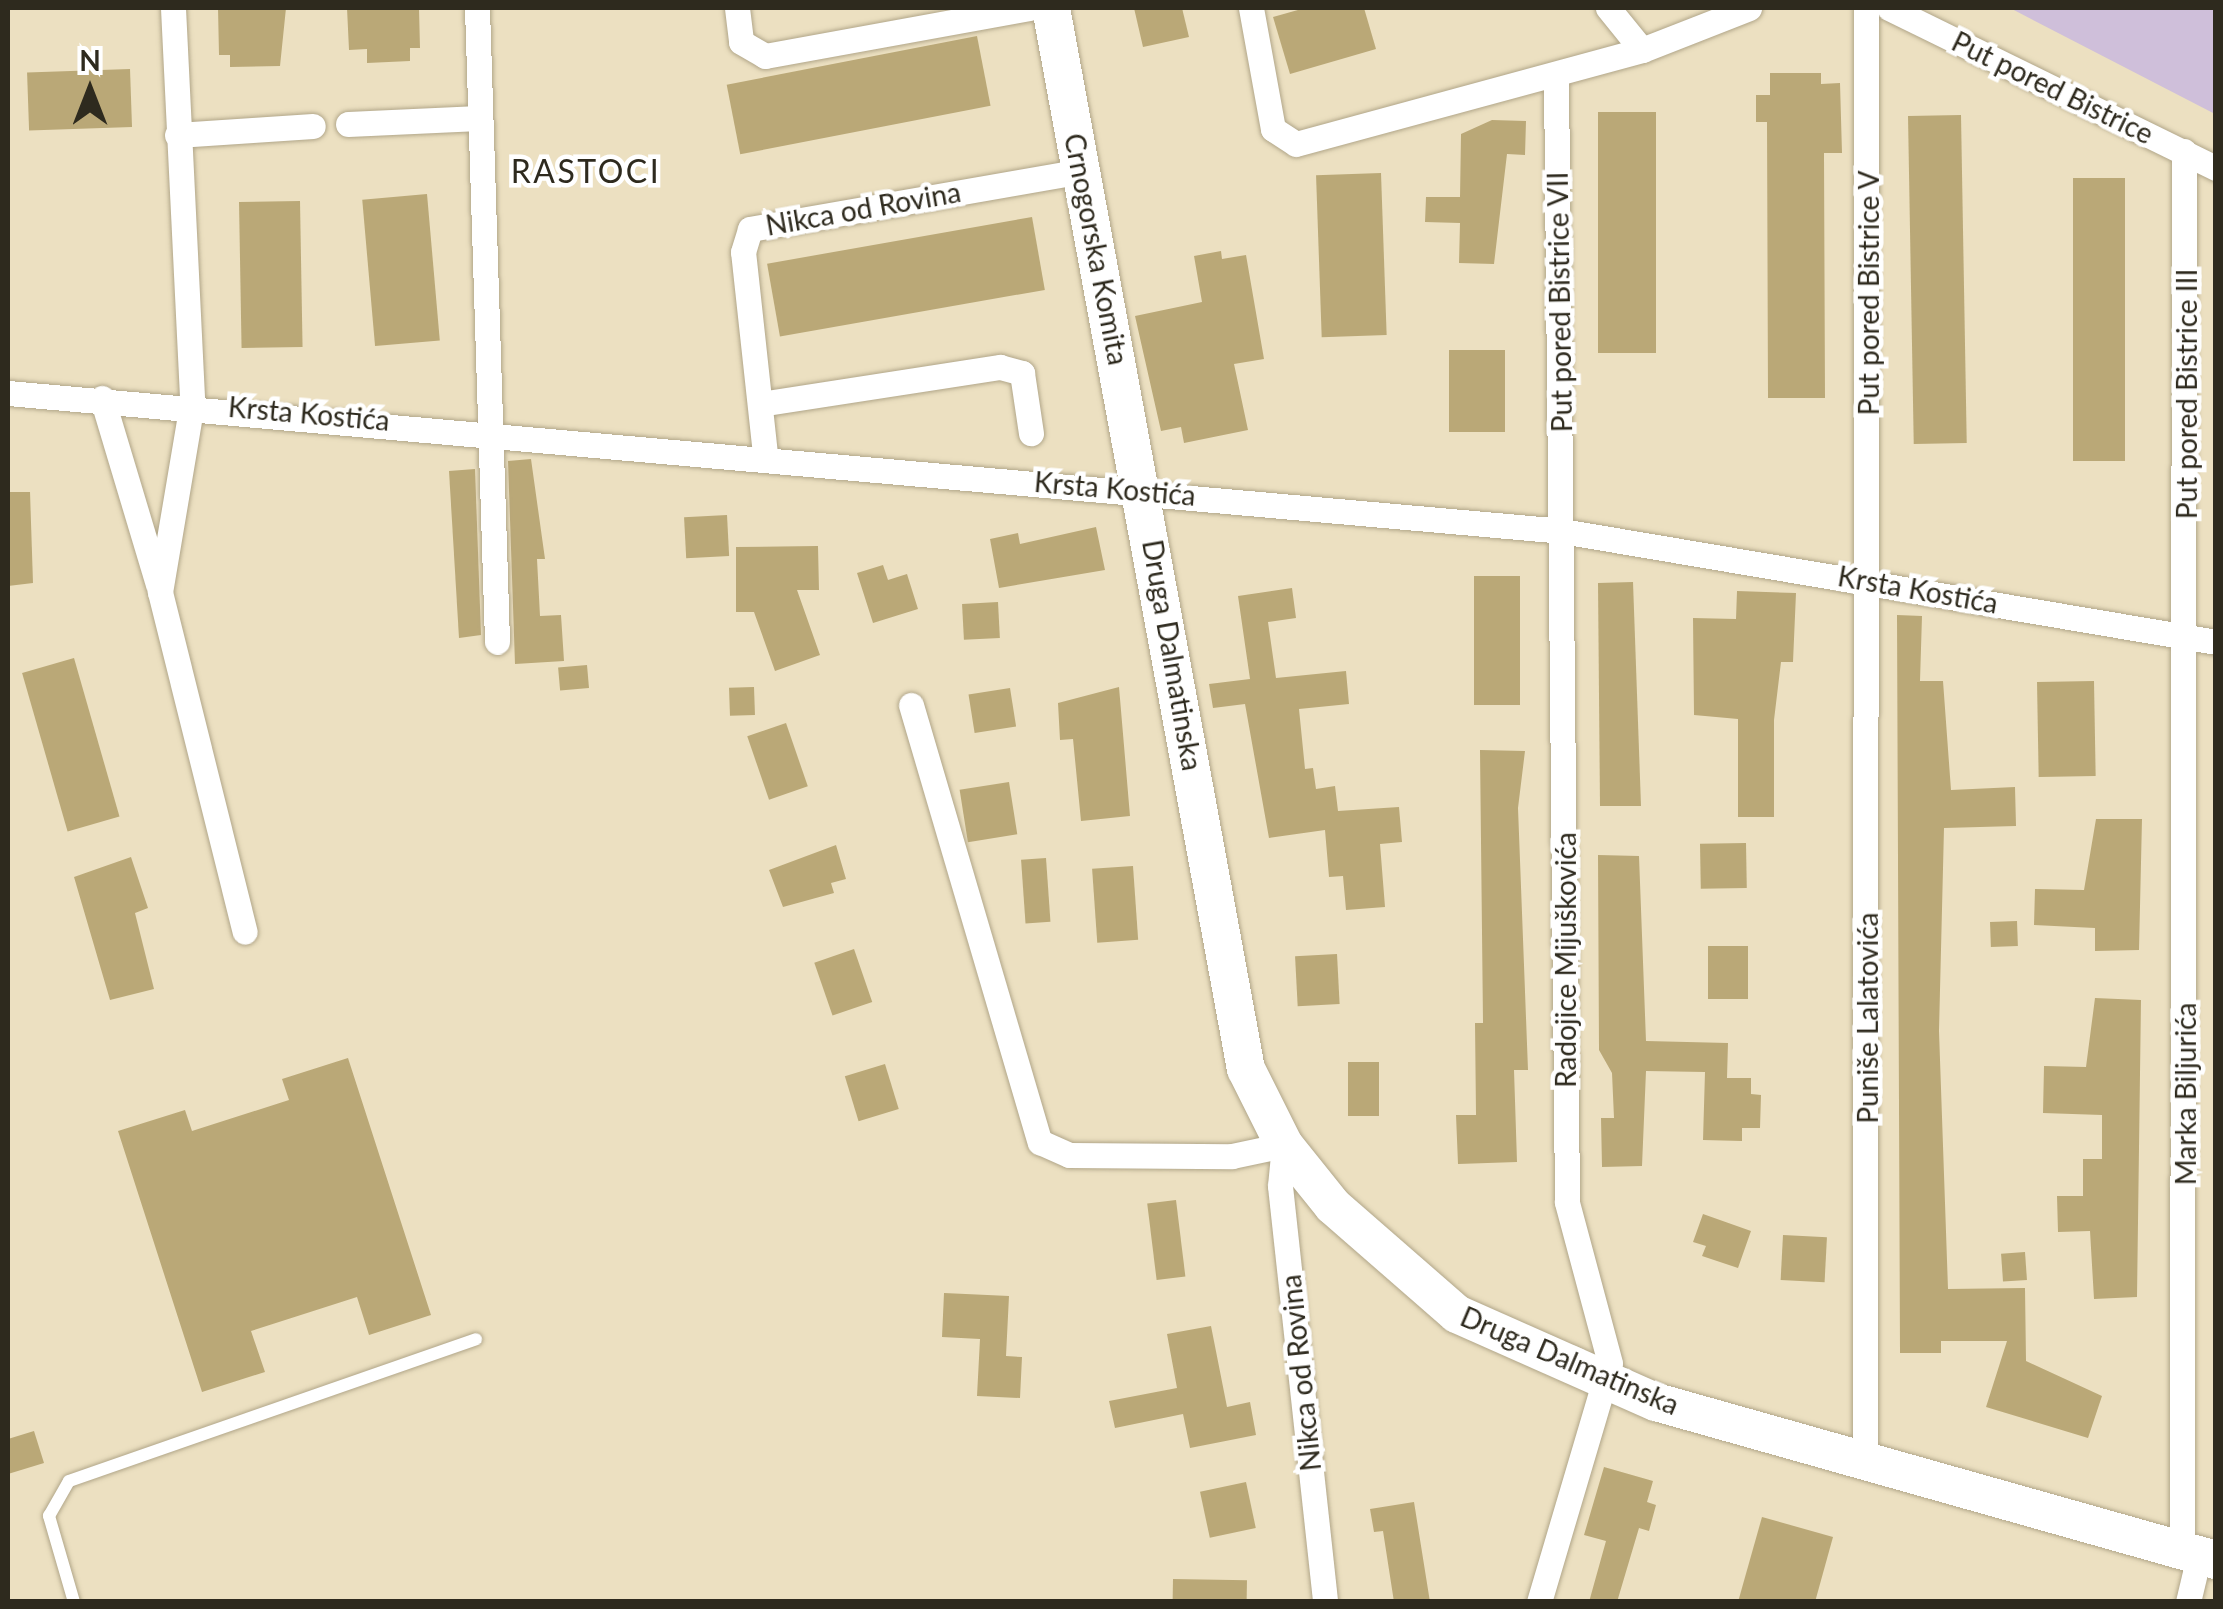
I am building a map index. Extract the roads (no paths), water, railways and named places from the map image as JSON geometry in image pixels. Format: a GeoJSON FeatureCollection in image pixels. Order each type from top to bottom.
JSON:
{"type":"FeatureCollection","features":[{"type":"Feature","properties":{"kind":"street"},"geometry":{"type":"LineString","coordinates":[[160,592],[192,403],[176,135],[173,8]]}},
{"type":"Feature","properties":{"kind":"street"},"geometry":{"type":"LineString","coordinates":[[477,8],[484,428],[497,642]]}},
{"type":"Feature","properties":{"kind":"street"},"geometry":{"type":"LineString","coordinates":[[736,8],[741,42],[766,56],[1030,8]]}},
{"type":"Feature","properties":{"kind":"street","name":"Crnogorska Komita"},"geometry":{"type":"LineString","coordinates":[[1051,8],[1144,490]]}},
{"type":"Feature","properties":{"kind":"street"},"geometry":{"type":"LineString","coordinates":[[1251,8],[1273,129],[1296,144],[1642,50],[1749,8]]}},
{"type":"Feature","properties":{"kind":"street"},"geometry":{"type":"LineString","coordinates":[[1608,8],[1642,50]]}},
{"type":"Feature","properties":{"kind":"street","name":"Put pored Bistrice V"},"geometry":{"type":"LineString","coordinates":[[1866,8],[1868,579]]}},
{"type":"Feature","properties":{"kind":"street","name":"Put pored Bistrice"},"geometry":{"type":"LineString","coordinates":[[1890,8],[2216,168]]}},
{"type":"Feature","properties":{"kind":"street","name":"Put pored Bistrice VII"},"geometry":{"type":"LineString","coordinates":[[1556,74],[1562,531]]}},
{"type":"Feature","properties":{"kind":"street"},"geometry":{"type":"LineString","coordinates":[[348,124],[479,118]]}},
{"type":"Feature","properties":{"kind":"street"},"geometry":{"type":"LineString","coordinates":[[176,135],[312,126]]}},
{"type":"Feature","properties":{"kind":"street","name":"Put pored Bistrice III"},"geometry":{"type":"LineString","coordinates":[[2184,151],[2187,638]]}},
{"type":"Feature","properties":{"kind":"street","name":"Nikca od Rovina"},"geometry":{"type":"LineString","coordinates":[[766,454],[743,252],[750,228],[1082,171]]}},
{"type":"Feature","properties":{"kind":"street"},"geometry":{"type":"LineString","coordinates":[[760,404],[1000,367],[1022,374],[1031,433]]}},
{"type":"Feature","properties":{"kind":"street","name":"Krsta Kostića"},"geometry":{"type":"LineString","coordinates":[[8,392],[484,428],[1562,531],[1868,579],[2216,642]]}},
{"type":"Feature","properties":{"kind":"street"},"geometry":{"type":"LineString","coordinates":[[102,398],[160,592],[244,932]]}},
{"type":"Feature","properties":{"kind":"street","name":"Druga Dalmatinska"},"geometry":{"type":"LineString","coordinates":[[1144,490],[1246,1069],[1284,1145],[1333,1206],[1457,1314],[1607,1380],[2199,1556]]}},
{"type":"Feature","properties":{"kind":"street","name":"Radojice Mijuškovića"},"geometry":{"type":"LineString","coordinates":[[1562,531],[1567,1202],[1572,1250],[1609,1345],[1607,1380]]}},
{"type":"Feature","properties":{"kind":"street","name":"Puniše Lalatovića"},"geometry":{"type":"LineString","coordinates":[[1865,1457],[1868,579]]}},
{"type":"Feature","properties":{"kind":"street","name":"Marka Biljurića"},"geometry":{"type":"LineString","coordinates":[[2187,638],[2199,1556],[2188,1602]]}},
{"type":"Feature","properties":{"kind":"street"},"geometry":{"type":"LineString","coordinates":[[911,704],[1040,1142],[1069,1155],[1232,1156],[1284,1145]]}},
{"type":"Feature","properties":{"kind":"street","name":"Nikca od Rovina"},"geometry":{"type":"LineString","coordinates":[[1284,1145],[1280,1186],[1325,1602]]}},
{"type":"Feature","properties":{"kind":"street"},"geometry":{"type":"LineString","coordinates":[[1539,1602],[1607,1380]]}},
{"type":"Feature","properties":{"kind":"lane"},"geometry":{"type":"LineString","coordinates":[[74,1602],[49,1516],[69,1481],[476,1339]]}},
{"type":"Feature","properties":{"kind":"district","name":"RASTOCI"},"geometry":{"type":"Point","coordinates":[586,171]}}]}
